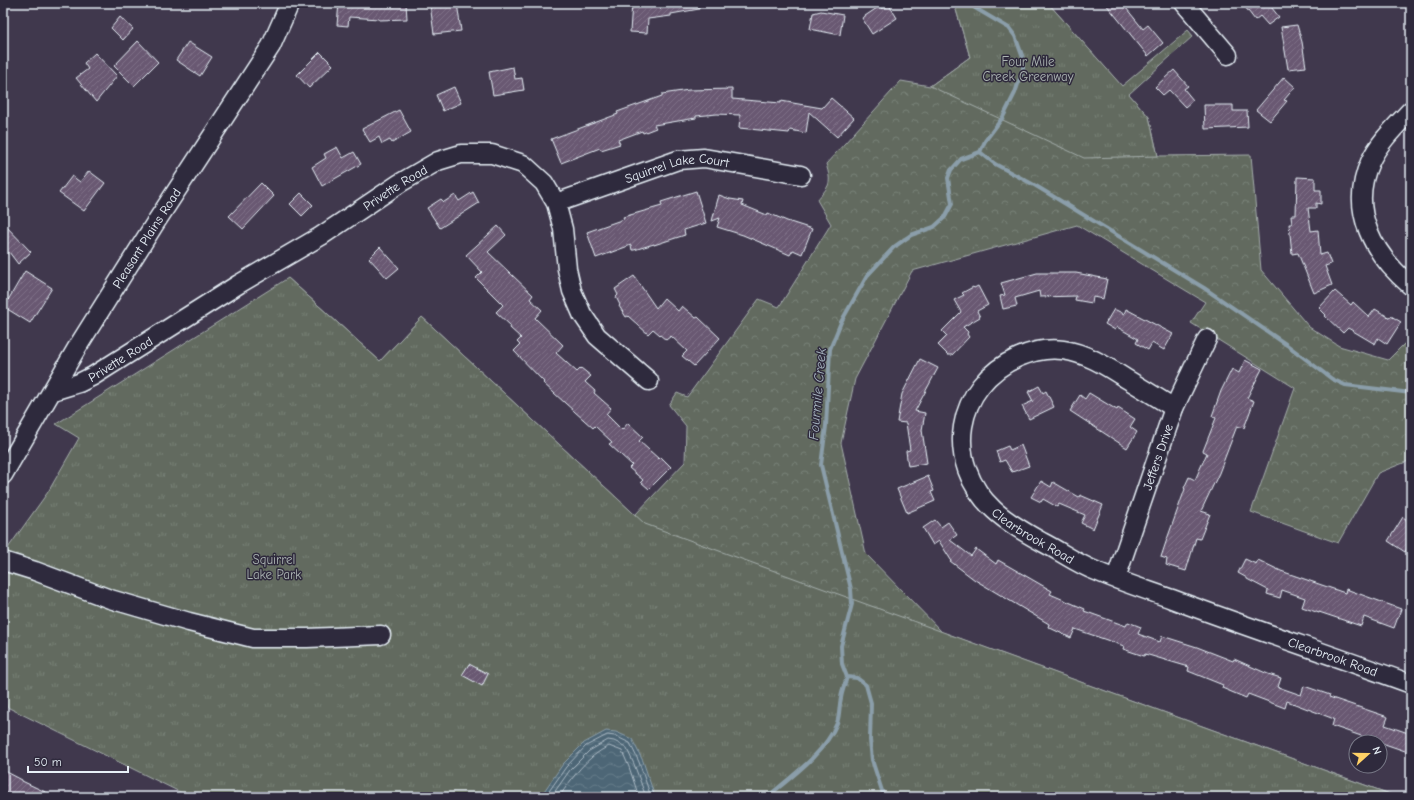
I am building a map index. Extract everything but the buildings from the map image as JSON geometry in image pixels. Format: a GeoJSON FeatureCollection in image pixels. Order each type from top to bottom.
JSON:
{"type":"FeatureCollection","features":[{"type":"Feature","properties":{"kind":"street","name":"Pleasant Plains Road"},"geometry":{"type":"LineString","coordinates":[[3,475],[78,346],[154,225],[271,46],[290,3]]}},
{"type":"Feature","properties":{"kind":"street"},"geometry":{"type":"LineString","coordinates":[[1184,3],[1228,55]]}},
{"type":"Feature","properties":{"kind":"street"},"geometry":{"type":"LineString","coordinates":[[1411,110],[1378,148],[1369,163],[1363,183],[1362,201],[1365,224],[1378,251],[1389,265],[1411,286]]}},
{"type":"Feature","properties":{"kind":"street","name":"Privette Road"},"geometry":{"type":"LineString","coordinates":[[53,391],[79,383],[93,376],[239,284],[321,236],[400,183],[438,161],[461,154],[492,154],[523,164],[544,183],[556,203],[563,229],[570,284],[582,314],[597,336],[649,381]]}},
{"type":"Feature","properties":{"kind":"street","name":"Squirrel Lake Court"},"geometry":{"type":"LineString","coordinates":[[556,203],[678,160],[704,158],[801,176]]}},
{"type":"Feature","properties":{"kind":"street","name":"Jeffers Drive"},"geometry":{"type":"LineString","coordinates":[[1116,578],[1174,408],[1207,339]]}},
{"type":"Feature","properties":{"kind":"street","name":"Clearbrook Road"},"geometry":{"type":"LineString","coordinates":[[1174,408],[1104,365],[1081,354],[1061,350],[1042,350],[1031,352],[1006,362],[992,372],[981,385],[966,411],[962,429],[962,451],[967,473],[977,492],[995,511],[1018,528],[1095,571],[1411,684]]}},
{"type":"Feature","properties":{"kind":"street"},"geometry":{"type":"LineString","coordinates":[[3,561],[35,571],[110,599],[189,622],[253,638],[307,638],[381,635]]}},
{"type":"Feature","properties":{"kind":"green space"},"geometry":{"type":"Polygon","coordinates":[[[954,3],[1048,3],[1149,117],[1158,156],[1251,155],[1261,270],[1309,327],[1339,346],[1388,360],[1411,337],[1411,460],[1378,473],[1338,543],[1251,512],[1295,388],[1191,323],[1205,302],[1077,225],[912,271],[855,379],[841,443],[866,554],[942,632],[1398,797],[29,530],[288,278],[380,361],[422,317],[635,515],[685,462],[686,426],[669,405],[677,393],[687,397],[759,299],[779,307],[831,224],[817,200],[829,184],[826,164],[901,81],[930,86],[970,57],[954,3]]]}},
{"type":"Feature","properties":{"kind":"green space","name":"Four Mile Creek Greenway"},"geometry":{"type":"Polygon","coordinates":[[[954,3],[1048,3],[1122,86],[1188,30],[1193,36],[1129,94],[1149,117],[1158,156],[1084,158],[930,86],[970,57],[954,3]]]}},
{"type":"Feature","properties":{"kind":"green space","name":"Squirrel Lake Park"},"geometry":{"type":"Polygon","coordinates":[[[288,278],[380,361],[422,317],[645,524],[1398,797],[190,797],[3,705],[3,555],[48,492],[79,438],[56,424],[288,278]]]}},
{"type":"Feature","properties":{"kind":"water"},"geometry":{"type":"Polygon","coordinates":[[[606,731],[616,732],[632,739],[643,761],[655,797],[540,797],[563,764],[584,743],[606,731]]]}},
{"type":"Feature","properties":{"kind":"waterway","name":"Fourmile Creek"},"geometry":{"type":"LineString","coordinates":[[847,677],[842,664],[841,646],[852,604],[851,589],[821,465],[826,426],[830,349],[841,322],[867,276],[894,247],[911,235],[934,227],[945,217],[952,204],[948,178],[951,170],[961,159],[980,152],[985,141],[1003,117],[1015,93],[1023,69],[1023,58],[1015,36],[1009,28],[975,8],[971,3]]}},
{"type":"Feature","properties":{"kind":"waterway"},"geometry":{"type":"LineString","coordinates":[[980,152],[995,164],[1036,186],[1204,288],[1287,345],[1332,379],[1345,385],[1411,393]]}},
{"type":"Feature","properties":{"kind":"waterway","name":"Fourmile Creek"},"geometry":{"type":"LineString","coordinates":[[847,677],[857,678],[866,685],[871,703],[870,740],[872,760],[884,797]]}},
{"type":"Feature","properties":{"kind":"waterway"},"geometry":{"type":"LineString","coordinates":[[767,797],[797,773],[816,754],[832,734],[838,720],[841,695],[847,677]]}}]}
